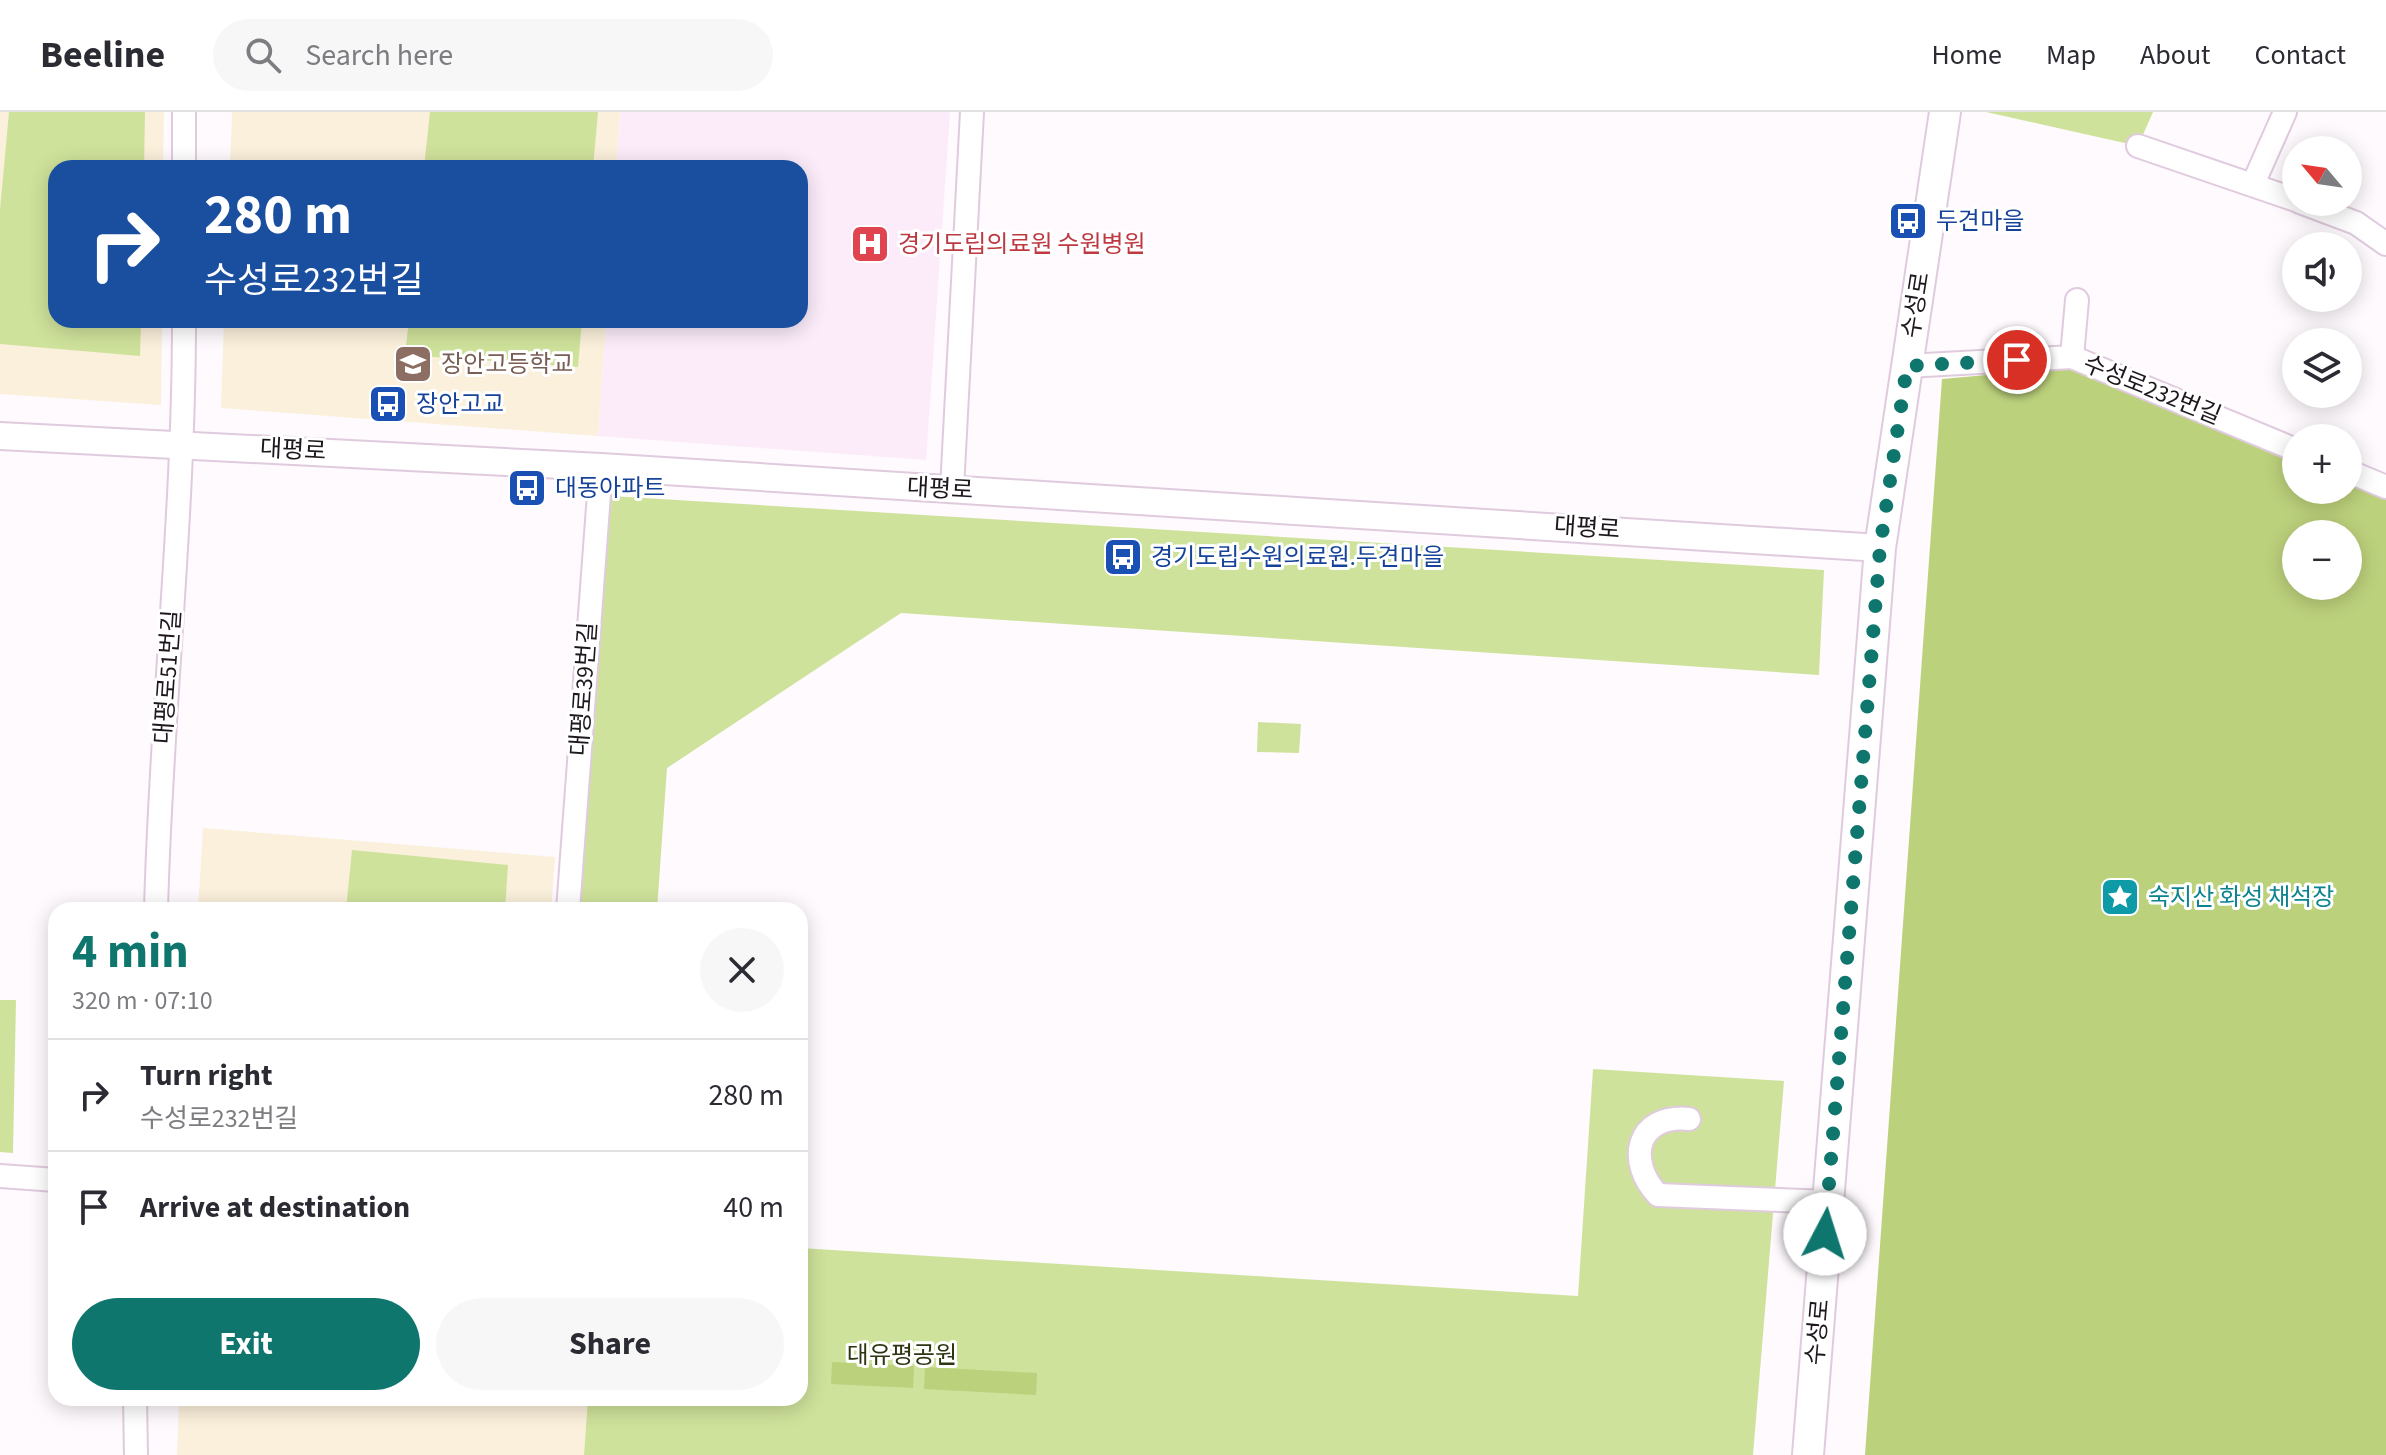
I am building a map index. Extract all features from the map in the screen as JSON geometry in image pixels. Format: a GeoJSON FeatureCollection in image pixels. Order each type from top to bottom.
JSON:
{"type":"FeatureCollection","features":[{"type":"Feature","properties":{"kind":"main road","name":"수성로"},"geometry":{"type":"LineString","coordinates":[[1808,1455],[1880,548],[1945,112]]}},
{"type":"Feature","properties":{"kind":"street"},"geometry":{"type":"LineString","coordinates":[[184,112],[184,160]]}},
{"type":"Feature","properties":{"kind":"street"},"geometry":{"type":"LineString","coordinates":[[952,489],[972,112]]}},
{"type":"Feature","properties":{"kind":"street"},"geometry":{"type":"LineString","coordinates":[[2253,184],[2285,112]]}},
{"type":"Feature","properties":{"kind":"street"},"geometry":{"type":"LineString","coordinates":[[2138,146],[2282,195]]}},
{"type":"Feature","properties":{"kind":"street"},"geometry":{"type":"LineString","coordinates":[[2338,216],[2356,223],[2386,244]]}},
{"type":"Feature","properties":{"kind":"street"},"geometry":{"type":"LineString","coordinates":[[2072,357],[2077,300]]}},
{"type":"Feature","properties":{"kind":"street","name":"대평로51번길"},"geometry":{"type":"LineString","coordinates":[[156,902],[159,804],[184,444],[184,328]]}},
{"type":"Feature","properties":{"kind":"street","name":"수성로232번길"},"geometry":{"type":"LineString","coordinates":[[1907,366],[2072,357],[2282,444]]}},
{"type":"Feature","properties":{"kind":"street","name":"대평로"},"geometry":{"type":"LineString","coordinates":[[0,436],[601,467],[1880,548]]}},
{"type":"Feature","properties":{"kind":"street","name":"대평로39번길"},"geometry":{"type":"LineString","coordinates":[[569,902],[601,467]]}},
{"type":"Feature","properties":{"kind":"street"},"geometry":{"type":"LineString","coordinates":[[2362,477],[2386,487]]}},
{"type":"Feature","properties":{"kind":"street"},"geometry":{"type":"LineString","coordinates":[[1689,1119],[1673,1117],[1658,1122],[1645,1134],[1638,1156],[1645,1180],[1658,1195],[1828,1202]]}},
{"type":"Feature","properties":{"kind":"street"},"geometry":{"type":"LineString","coordinates":[[0,1176],[48,1179]]}},
{"type":"Feature","properties":{"kind":"street"},"geometry":{"type":"LineString","coordinates":[[135,1406],[136,1455]]}},
{"type":"Feature","properties":{"kind":"shaded area"},"geometry":{"type":"Polygon","coordinates":[[[0,112],[164,112],[163,160],[48,160],[48,328],[162,328],[161,405],[0,394],[0,112]]]}},
{"type":"Feature","properties":{"kind":"shaded area"},"geometry":{"type":"Polygon","coordinates":[[[232,112],[620,112],[617,160],[230,160],[232,112]]]}},
{"type":"Feature","properties":{"kind":"shaded area","name":"경기도립의료원 수원병원"},"geometry":{"type":"Polygon","coordinates":[[[620,112],[950,112],[926,460],[598,436],[605,328],[808,328],[808,160],[617,160],[620,112]]]}},
{"type":"Feature","properties":{"kind":"shaded area","name":"장안고등학교"},"geometry":{"type":"Polygon","coordinates":[[[224,328],[605,328],[598,436],[221,408],[224,328]]]}},
{"type":"Feature","properties":{"kind":"shaded area"},"geometry":{"type":"Polygon","coordinates":[[[203,828],[555,857],[552,902],[198,902],[203,828]]]}},
{"type":"Feature","properties":{"kind":"shaded area"},"geometry":{"type":"Polygon","coordinates":[[[179,1406],[587,1406],[584,1455],[177,1455],[179,1406]]]}},
{"type":"Feature","properties":{"kind":"green space"},"geometry":{"type":"Polygon","coordinates":[[[9,112],[145,112],[144,160],[48,160],[48,328],[141,328],[140,356],[0,344],[0,210],[9,112]]]}},
{"type":"Feature","properties":{"kind":"green space"},"geometry":{"type":"Polygon","coordinates":[[[430,112],[598,112],[594,160],[425,160],[430,112]]]}},
{"type":"Feature","properties":{"kind":"green space"},"geometry":{"type":"Polygon","coordinates":[[[1986,112],[2153,112],[2138,146],[1986,112]]]}},
{"type":"Feature","properties":{"kind":"green space"},"geometry":{"type":"Polygon","coordinates":[[[408,328],[581,328],[578,367],[405,355],[408,328]]]}},
{"type":"Feature","properties":{"kind":"green space"},"geometry":{"type":"Polygon","coordinates":[[[2074,367],[2282,454],[2282,504],[2362,504],[2362,488],[2386,498],[2386,1455],[1865,1455],[1942,379],[2074,367]]]}},
{"type":"Feature","properties":{"kind":"green space"},"geometry":{"type":"Polygon","coordinates":[[[611,496],[1824,570],[1819,675],[901,613],[667,768],[658,902],[579,902],[611,496]]]}},
{"type":"Feature","properties":{"kind":"green space"},"geometry":{"type":"Polygon","coordinates":[[[1258,722],[1301,724],[1299,753],[1257,752],[1258,722]]]}},
{"type":"Feature","properties":{"kind":"green space"},"geometry":{"type":"Polygon","coordinates":[[[352,850],[508,865],[506,902],[347,902],[352,850]]]}},
{"type":"Feature","properties":{"kind":"green space"},"geometry":{"type":"Polygon","coordinates":[[[0,1000],[16,1000],[13,1153],[0,1152],[0,1000]]]}},
{"type":"Feature","properties":{"kind":"green space","name":"대유평공원"},"geometry":{"type":"Polygon","coordinates":[[[1593,1069],[1784,1081],[1753,1455],[584,1455],[587,1406],[808,1406],[808,1248],[1578,1296],[1593,1069]]]}},
{"type":"Feature","properties":{"kind":"green space"},"geometry":{"type":"Polygon","coordinates":[[[832,1362],[914,1366],[913,1388],[831,1384],[832,1362]]]}},
{"type":"Feature","properties":{"kind":"green space"},"geometry":{"type":"Polygon","coordinates":[[[925,1367],[1037,1373],[1036,1395],[924,1389],[925,1367]]]}},
{"type":"Feature","properties":{"kind":"place","name":"두견마을"},"geometry":{"type":"Point","coordinates":[1908,221]}},
{"type":"Feature","properties":{"kind":"place","name":"경기도립의료원 수원병원"},"geometry":{"type":"Point","coordinates":[870,244]}},
{"type":"Feature","properties":{"kind":"place","name":"장안고등학교"},"geometry":{"type":"Point","coordinates":[413,364]}},
{"type":"Feature","properties":{"kind":"place","name":"장안고교"},"geometry":{"type":"Point","coordinates":[388,404]}},
{"type":"Feature","properties":{"kind":"place","name":"대동아파트"},"geometry":{"type":"Point","coordinates":[527,488]}},
{"type":"Feature","properties":{"kind":"place","name":"경기도립수원의료원.두견마을"},"geometry":{"type":"Point","coordinates":[1123,557]}},
{"type":"Feature","properties":{"kind":"place","name":"숙지산 화성 채석장"},"geometry":{"type":"Point","coordinates":[2120,897]}},
{"type":"Feature","properties":{"kind":"route"},"geometry":{"type":"LineString","coordinates":[[1825,1234],[1880,548],[1907,366],[2017,360]]}}]}
